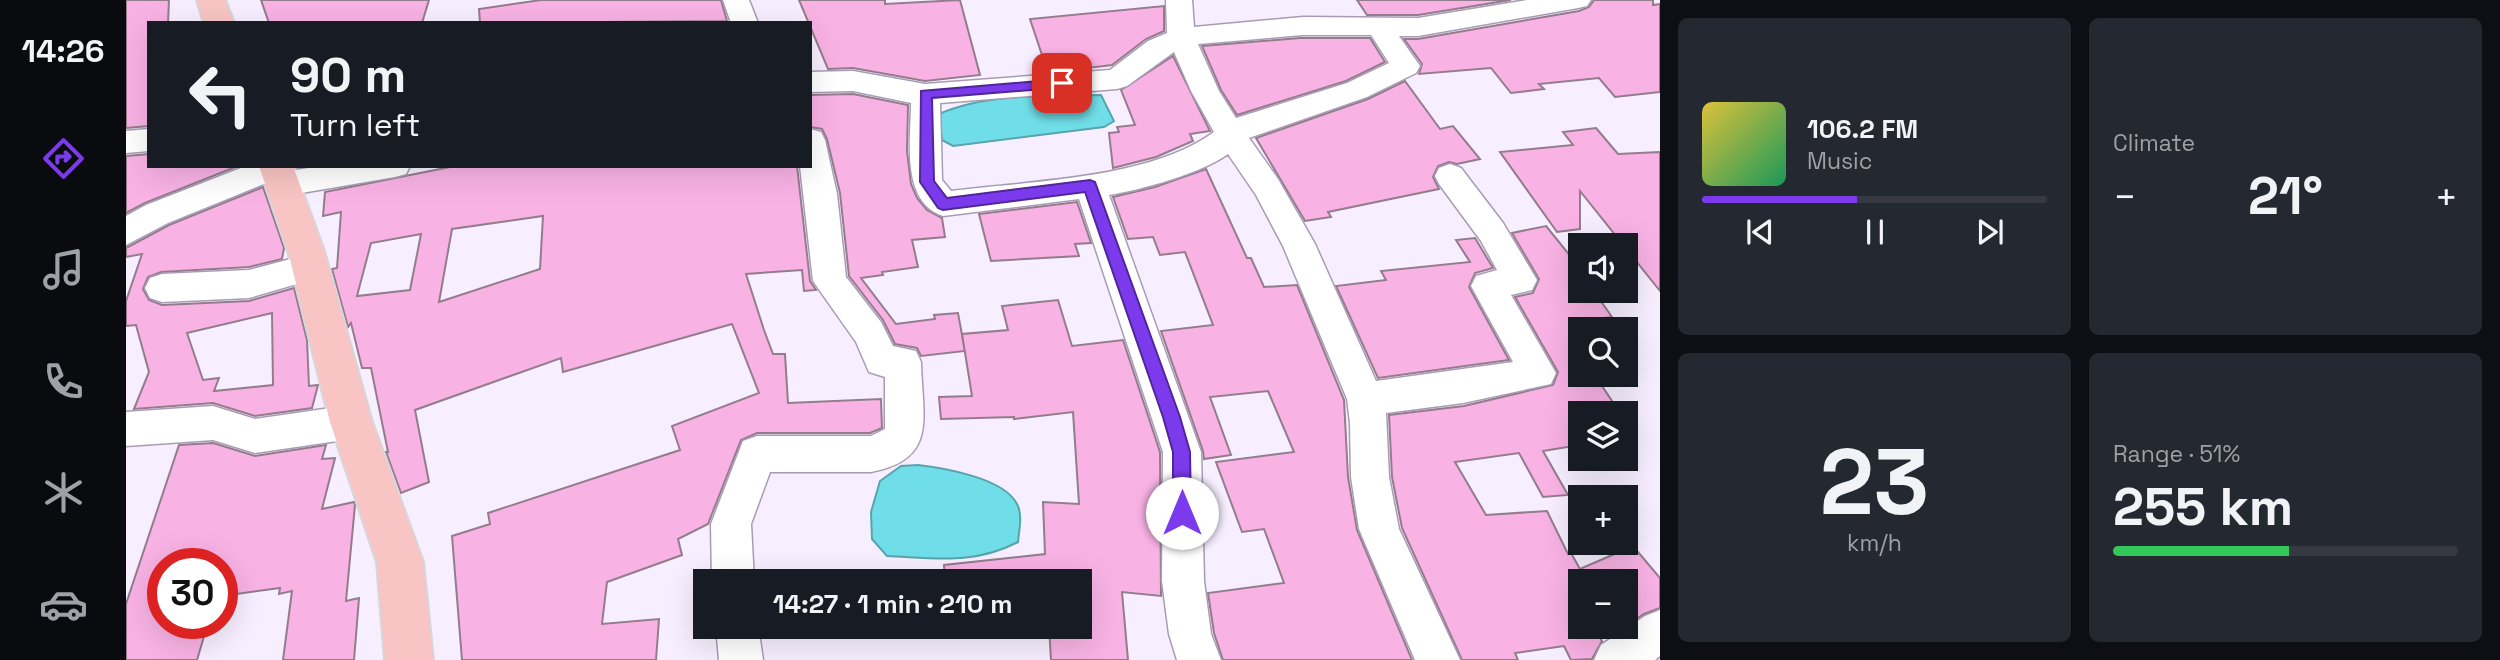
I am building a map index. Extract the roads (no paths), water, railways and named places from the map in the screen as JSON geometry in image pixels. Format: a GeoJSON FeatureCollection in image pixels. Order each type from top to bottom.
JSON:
{"type":"FeatureCollection","features":[{"type":"Feature","properties":{"kind":"main road"},"geometry":{"type":"LineString","coordinates":[[211,0],[218,21]]}},
{"type":"Feature","properties":{"kind":"main road"},"geometry":{"type":"LineString","coordinates":[[279,172],[306,251],[351,422],[400,562],[409,660]]}},
{"type":"Feature","properties":{"kind":"street"},"geometry":{"type":"LineString","coordinates":[[736,0],[744,21]]}},
{"type":"Feature","properties":{"kind":"street"},"geometry":{"type":"LineString","coordinates":[[1179,0],[1181,37],[1205,91],[1230,134],[1267,187],[1299,244],[1366,399],[1370,423],[1370,477],[1379,529],[1414,613],[1438,660]]}},
{"type":"Feature","properties":{"kind":"street"},"geometry":{"type":"LineString","coordinates":[[812,82],[842,78],[899,92],[925,94],[1117,79],[1158,48],[1181,37],[1303,26],[1418,27],[1576,0]]}},
{"type":"Feature","properties":{"kind":"street"},"geometry":{"type":"LineString","coordinates":[[925,94],[927,182],[943,204],[1132,180],[1206,155],[1242,127],[1357,90],[1406,66],[1379,27]]}},
{"type":"Feature","properties":{"kind":"street"},"geometry":{"type":"LineString","coordinates":[[126,142],[147,140]]}},
{"type":"Feature","properties":{"kind":"street"},"geometry":{"type":"LineString","coordinates":[[733,569],[731,524],[757,454],[871,454],[887,451],[904,437],[903,362],[882,362],[869,333],[830,281],[821,194],[812,150]]}},
{"type":"Feature","properties":{"kind":"street"},"geometry":{"type":"LineString","coordinates":[[126,232],[157,214],[279,172],[356,168]]}},
{"type":"Feature","properties":{"kind":"street"},"geometry":{"type":"LineString","coordinates":[[1366,399],[1463,387],[1538,373],[1488,286],[1520,280],[1492,232],[1450,176]]}},
{"type":"Feature","properties":{"kind":"street"},"geometry":{"type":"LineString","coordinates":[[1090,186],[1182,452],[1183,581],[1190,634],[1199,660]]}},
{"type":"Feature","properties":{"kind":"street"},"geometry":{"type":"LineString","coordinates":[[162,288],[249,284],[309,267]]}},
{"type":"Feature","properties":{"kind":"street"},"geometry":{"type":"LineString","coordinates":[[126,429],[213,423],[255,436],[351,422]]}},
{"type":"Feature","properties":{"kind":"street"},"geometry":{"type":"LineString","coordinates":[[1616,660],[1660,631]]}},
{"type":"Feature","properties":{"kind":"street"},"geometry":{"type":"LineString","coordinates":[[739,639],[741,660]]}},
{"type":"Feature","properties":{"kind":"water"},"geometry":{"type":"Polygon","coordinates":[[[1101,95],[1114,121],[1104,127],[953,146],[942,140],[939,114],[958,107],[1018,97],[1101,95]]]}},
{"type":"Feature","properties":{"kind":"water"},"geometry":{"type":"Polygon","coordinates":[[[918,465],[972,476],[1000,487],[1017,504],[1020,513],[1018,542],[970,557],[938,559],[887,556],[872,539],[871,512],[880,481],[901,466],[918,465]]]}}]}
